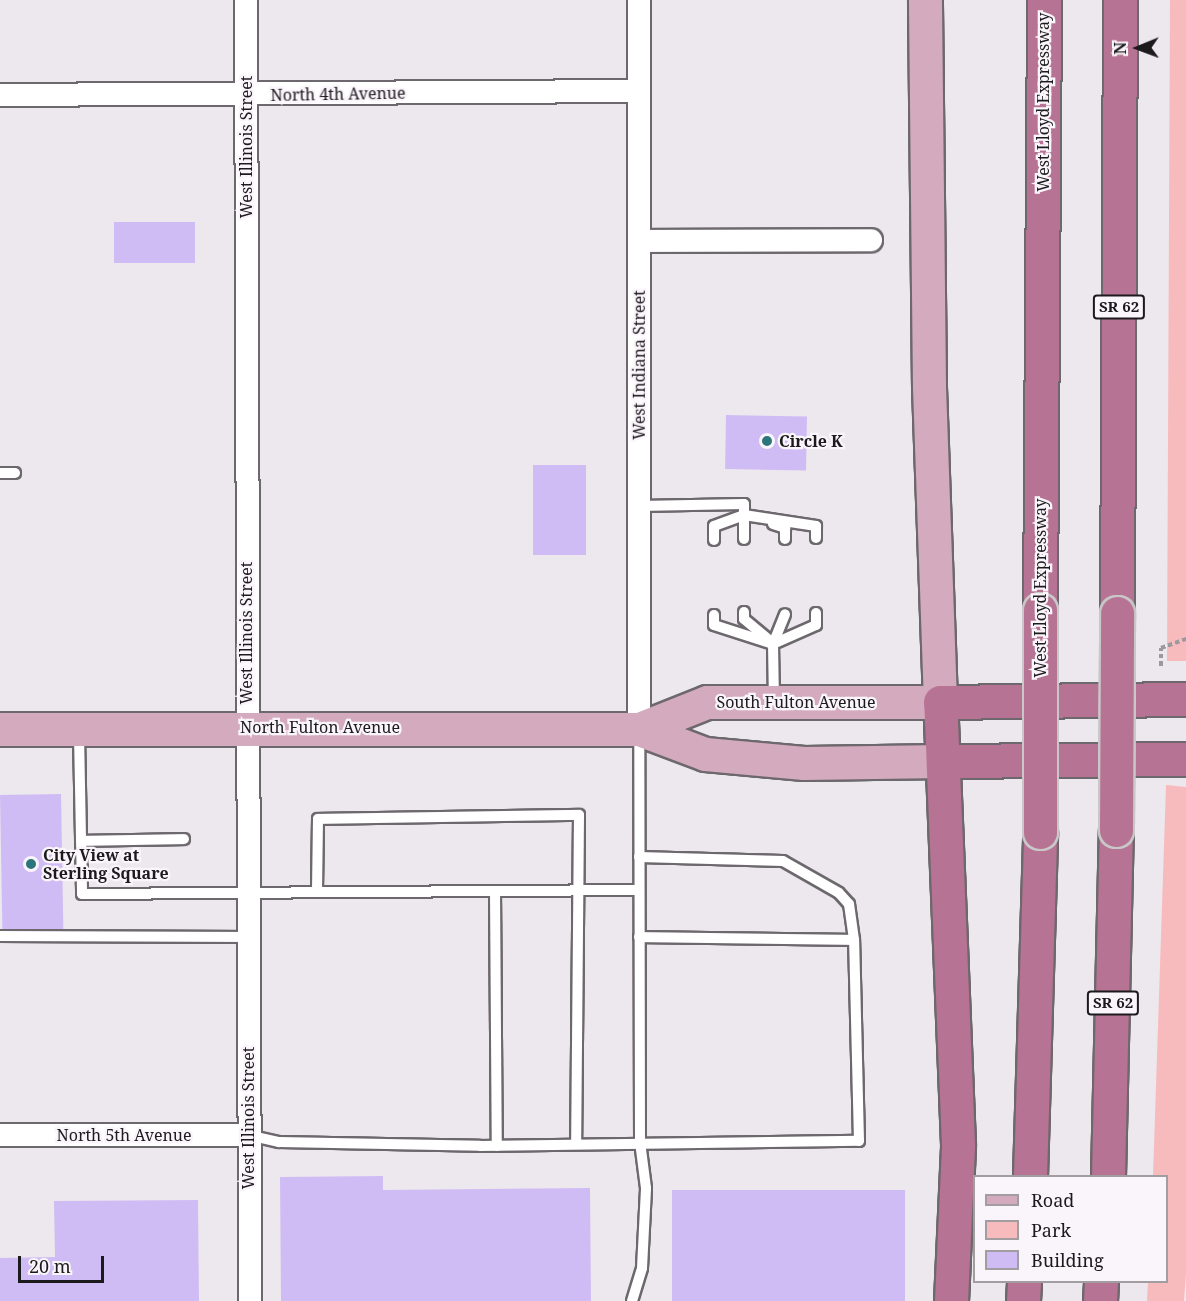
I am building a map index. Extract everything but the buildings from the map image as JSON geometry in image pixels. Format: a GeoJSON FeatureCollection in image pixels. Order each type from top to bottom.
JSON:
{"type":"FeatureCollection","features":[{"type":"Feature","properties":{"kind":"highway","name":"West Lloyd Expressway"},"geometry":{"type":"LineString","coordinates":[[1030,1175],[1040,832],[1044,0]]}},
{"type":"Feature","properties":{"kind":"highway","name":"SR 62"},"geometry":{"type":"LineString","coordinates":[[1107,1175],[1116,830],[1120,0]]}},
{"type":"Feature","properties":{"kind":"highway","name":"South Fulton Avenue"},"geometry":{"type":"LineString","coordinates":[[940,702],[1186,699]]}},
{"type":"Feature","properties":{"kind":"highway"},"geometry":{"type":"LineString","coordinates":[[940,702],[958,1144],[951,1301]]}},
{"type":"Feature","properties":{"kind":"highway"},"geometry":{"type":"LineString","coordinates":[[944,761],[1186,759]]}},
{"type":"Feature","properties":{"kind":"highway"},"geometry":{"type":"LineString","coordinates":[[1023,1301],[1024,1283]]}},
{"type":"Feature","properties":{"kind":"highway"},"geometry":{"type":"LineString","coordinates":[[1100,1301],[1101,1283]]}},
{"type":"Feature","properties":{"kind":"main road"},"geometry":{"type":"LineString","coordinates":[[925,0],[929,386],[940,702]]}},
{"type":"Feature","properties":{"kind":"main road","name":"South Fulton Avenue"},"geometry":{"type":"LineString","coordinates":[[639,729],[707,702],[940,702]]}},
{"type":"Feature","properties":{"kind":"main road","name":"North Fulton Avenue"},"geometry":{"type":"LineString","coordinates":[[0,729],[246,727],[639,729]]}},
{"type":"Feature","properties":{"kind":"main road"},"geometry":{"type":"LineString","coordinates":[[639,729],[705,754],[804,763],[944,761]]}},
{"type":"Feature","properties":{"kind":"street","name":"West Illinois Street"},"geometry":{"type":"LineString","coordinates":[[246,0],[246,727],[250,1301]]}},
{"type":"Feature","properties":{"kind":"street","name":"West Indiana Street"},"geometry":{"type":"LineString","coordinates":[[639,0],[639,729]]}},
{"type":"Feature","properties":{"kind":"street","name":"North 4th Avenue"},"geometry":{"type":"LineString","coordinates":[[0,95],[639,91]]}},
{"type":"Feature","properties":{"kind":"street"},"geometry":{"type":"LineString","coordinates":[[639,242],[871,240]]}},
{"type":"Feature","properties":{"kind":"street","name":"North 5th Avenue"},"geometry":{"type":"LineString","coordinates":[[0,1135],[248,1135]]}},
{"type":"Feature","properties":{"kind":"lane"},"geometry":{"type":"LineString","coordinates":[[0,473],[15,473]]}},
{"type":"Feature","properties":{"kind":"lane"},"geometry":{"type":"LineString","coordinates":[[639,506],[744,504],[744,539]]}},
{"type":"Feature","properties":{"kind":"lane"},"geometry":{"type":"LineString","coordinates":[[744,515],[785,528],[785,539]]}},
{"type":"Feature","properties":{"kind":"lane"},"geometry":{"type":"LineString","coordinates":[[714,540],[714,526],[744,515],[816,526],[816,538]]}},
{"type":"Feature","properties":{"kind":"lane"},"geometry":{"type":"LineString","coordinates":[[744,612],[744,619],[773,644]]}},
{"type":"Feature","properties":{"kind":"lane"},"geometry":{"type":"LineString","coordinates":[[714,615],[714,625],[773,644],[816,625],[816,613]]}},
{"type":"Feature","properties":{"kind":"lane"},"geometry":{"type":"LineString","coordinates":[[774,702],[773,644],[785,614]]}},
{"type":"Feature","properties":{"kind":"lane"},"geometry":{"type":"LineString","coordinates":[[79,728],[82,894],[248,891],[639,890]]}},
{"type":"Feature","properties":{"kind":"lane"},"geometry":{"type":"LineString","coordinates":[[632,1301],[642,1268],[646,1188],[640,1142],[639,729]]}},
{"type":"Feature","properties":{"kind":"lane"},"geometry":{"type":"LineString","coordinates":[[317,891],[318,819],[579,815],[576,891],[576,1143]]}},
{"type":"Feature","properties":{"kind":"lane"},"geometry":{"type":"LineString","coordinates":[[81,841],[184,839]]}},
{"type":"Feature","properties":{"kind":"lane"},"geometry":{"type":"LineString","coordinates":[[248,1135],[279,1142],[497,1146],[640,1142],[859,1141],[854,940],[849,904],[839,893],[783,861],[639,856]]}},
{"type":"Feature","properties":{"kind":"lane"},"geometry":{"type":"LineString","coordinates":[[495,891],[497,1146]]}},
{"type":"Feature","properties":{"kind":"lane"},"geometry":{"type":"LineString","coordinates":[[0,936],[248,937]]}},
{"type":"Feature","properties":{"kind":"lane"},"geometry":{"type":"LineString","coordinates":[[639,937],[854,940]]}},
{"type":"Feature","properties":{"kind":"path"},"geometry":{"type":"LineString","coordinates":[[1161,666],[1161,648],[1186,639]]}},
{"type":"Feature","properties":{"kind":"green space"},"geometry":{"type":"Polygon","coordinates":[[[1170,0],[1186,0],[1186,661],[1167,661],[1170,0]]]}},
{"type":"Feature","properties":{"kind":"green space"},"geometry":{"type":"Polygon","coordinates":[[[1166,785],[1186,787],[1186,1273],[1184,1301],[1147,1301],[1148,1283],[1168,1283],[1168,1175],[1153,1175],[1166,785]]]}},
{"type":"Feature","properties":{"kind":"place","name":"Circle K"},"geometry":{"type":"Point","coordinates":[767,441]}},
{"type":"Feature","properties":{"kind":"place","name":"City View at Sterling Square"},"geometry":{"type":"Point","coordinates":[31,864]}}]}
